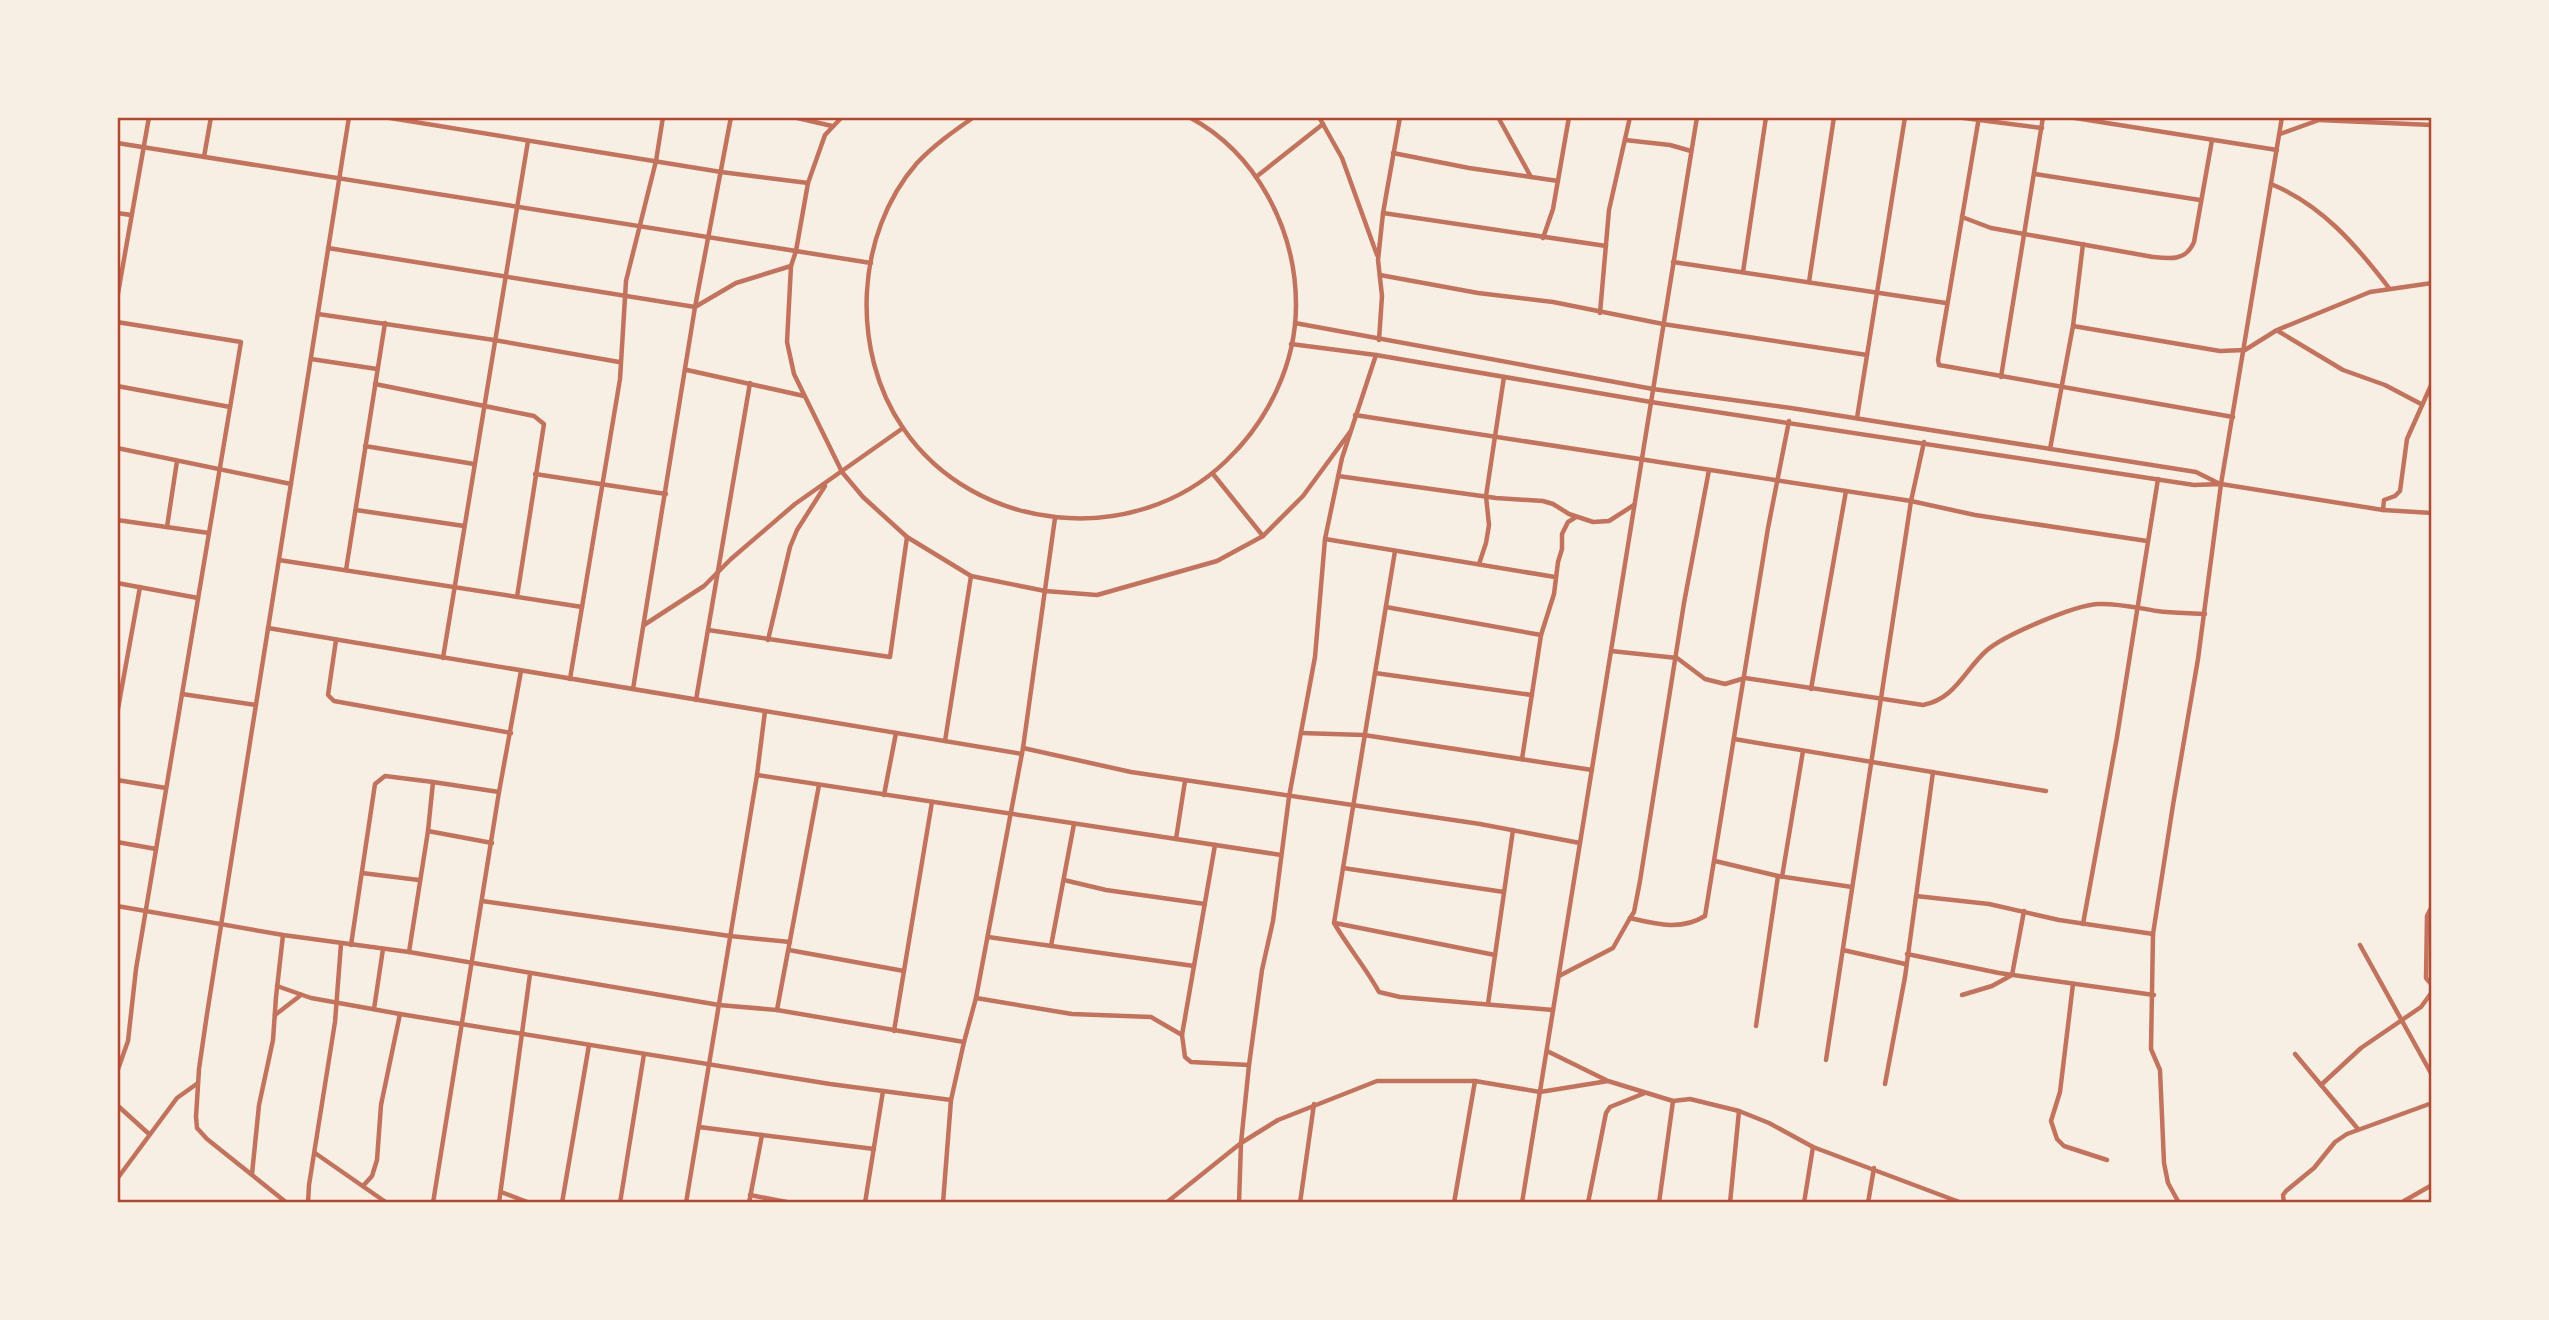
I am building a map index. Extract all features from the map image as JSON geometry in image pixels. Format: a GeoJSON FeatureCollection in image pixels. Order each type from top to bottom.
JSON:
{"type":"FeatureCollection","features":[{"type":"Feature","properties":{"kind":"street"},"geometry":{"type":"LineString","coordinates":[[117,299],[149,117]]}},
{"type":"Feature","properties":{"kind":"street"},"geometry":{"type":"LineString","coordinates":[[204,157],[211,117]]}},
{"type":"Feature","properties":{"kind":"street"},"geometry":{"type":"LineString","coordinates":[[288,1203],[207,1139],[197,1128],[196,1117],[199,1069],[221,925],[349,117]]}},
{"type":"Feature","properties":{"kind":"street"},"geometry":{"type":"LineString","coordinates":[[384,117],[418,120],[721,172],[808,183]]}},
{"type":"Feature","properties":{"kind":"street"},"geometry":{"type":"LineString","coordinates":[[570,679],[620,379],[619,362],[630,258],[656,161],[663,117]]}},
{"type":"Feature","properties":{"kind":"street"},"geometry":{"type":"LineString","coordinates":[[633,689],[687,370],[695,307],[710,238],[730,117]]}},
{"type":"Feature","properties":{"kind":"street"},"geometry":{"type":"LineString","coordinates":[[793,117],[832,126]]}},
{"type":"Feature","properties":{"kind":"street"},"geometry":{"type":"LineString","coordinates":[[842,117],[832,126],[819,149],[808,183],[791,266],[787,342],[794,374],[842,472],[863,497],[907,537],[971,576],[1045,591],[1097,595],[1217,561],[1263,536],[1303,496],[1350,432]]}},
{"type":"Feature","properties":{"kind":"street"},"geometry":{"type":"LineString","coordinates":[[974,117],[952,132],[916,164],[886,215],[876,240],[866,295],[871,352],[880,380],[903,428],[947,473],[998,503],[1026,512],[1080,519],[1129,513],[1175,497],[1213,474],[1240,448],[1259,423],[1275,395],[1286,366],[1295,323],[1295,279],[1290,252],[1270,200],[1256,177],[1218,137],[1189,117]]}},
{"type":"Feature","properties":{"kind":"street"},"geometry":{"type":"LineString","coordinates":[[1319,117],[1342,158],[1378,260],[1382,296],[1379,340]]}},
{"type":"Feature","properties":{"kind":"street"},"geometry":{"type":"LineString","coordinates":[[1378,260],[1399,117]]}},
{"type":"Feature","properties":{"kind":"street"},"geometry":{"type":"LineString","coordinates":[[1497,117],[1531,177]]}},
{"type":"Feature","properties":{"kind":"street"},"geometry":{"type":"LineString","coordinates":[[1543,238],[1553,209],[1569,117]]}},
{"type":"Feature","properties":{"kind":"street"},"geometry":{"type":"LineString","coordinates":[[1600,313],[1609,210],[1630,117]]}},
{"type":"Feature","properties":{"kind":"street"},"geometry":{"type":"LineString","coordinates":[[1522,1203],[1697,117]]}},
{"type":"Feature","properties":{"kind":"street"},"geometry":{"type":"LineString","coordinates":[[1743,272],[1766,117]]}},
{"type":"Feature","properties":{"kind":"street"},"geometry":{"type":"LineString","coordinates":[[1809,282],[1834,117]]}},
{"type":"Feature","properties":{"kind":"street"},"geometry":{"type":"LineString","coordinates":[[1857,418],[1905,117]]}},
{"type":"Feature","properties":{"kind":"street"},"geometry":{"type":"LineString","coordinates":[[1956,117],[2042,128]]}},
{"type":"Feature","properties":{"kind":"street"},"geometry":{"type":"LineString","coordinates":[[2001,377],[2043,117]]}},
{"type":"Feature","properties":{"kind":"street"},"geometry":{"type":"LineString","coordinates":[[2069,117],[2277,150]]}},
{"type":"Feature","properties":{"kind":"street"},"geometry":{"type":"LineString","coordinates":[[2179,1203],[2168,1184],[2164,1163],[2160,1070],[2151,1049],[2153,934],[2205,614],[2221,484],[2281,117]]}},
{"type":"Feature","properties":{"kind":"street"},"geometry":{"type":"LineString","coordinates":[[1979,119],[1946,303],[1939,365],[2233,417]]}},
{"type":"Feature","properties":{"kind":"street"},"geometry":{"type":"LineString","coordinates":[[2280,134],[2321,119],[2432,125]]}},
{"type":"Feature","properties":{"kind":"street"},"geometry":{"type":"LineString","coordinates":[[1256,177],[1323,124]]}},
{"type":"Feature","properties":{"kind":"street"},"geometry":{"type":"LineString","coordinates":[[1625,140],[1670,145],[1691,151]]}},
{"type":"Feature","properties":{"kind":"street"},"geometry":{"type":"LineString","coordinates":[[1961,217],[1984,226],[2083,244],[2165,258],[2185,256],[2194,242],[2212,140]]}},
{"type":"Feature","properties":{"kind":"street"},"geometry":{"type":"LineString","coordinates":[[443,658],[528,141]]}},
{"type":"Feature","properties":{"kind":"street"},"geometry":{"type":"LineString","coordinates":[[117,143],[871,263]]}},
{"type":"Feature","properties":{"kind":"street"},"geometry":{"type":"LineString","coordinates":[[1393,153],[1558,181]]}},
{"type":"Feature","properties":{"kind":"street"},"geometry":{"type":"LineString","coordinates":[[2035,174],[2200,200]]}},
{"type":"Feature","properties":{"kind":"street"},"geometry":{"type":"LineString","coordinates":[[2271,184],[2304,200],[2328,219],[2370,262],[2389,288]]}},
{"type":"Feature","properties":{"kind":"street"},"geometry":{"type":"LineString","coordinates":[[117,213],[131,215]]}},
{"type":"Feature","properties":{"kind":"street"},"geometry":{"type":"LineString","coordinates":[[1383,213],[1606,246]]}},
{"type":"Feature","properties":{"kind":"street"},"geometry":{"type":"LineString","coordinates":[[2050,449],[2073,326],[2083,244]]}},
{"type":"Feature","properties":{"kind":"street"},"geometry":{"type":"LineString","coordinates":[[328,248],[695,307],[736,283],[791,266]]}},
{"type":"Feature","properties":{"kind":"street"},"geometry":{"type":"LineString","coordinates":[[1673,262],[1946,303]]}},
{"type":"Feature","properties":{"kind":"street"},"geometry":{"type":"LineString","coordinates":[[1380,275],[1478,293],[1553,302],[1663,324],[1867,355]]}},
{"type":"Feature","properties":{"kind":"street"},"geometry":{"type":"LineString","coordinates":[[2073,326],[2220,351],[2245,350],[2277,331],[2363,295],[2389,288],[2432,283]]}},
{"type":"Feature","properties":{"kind":"street"},"geometry":{"type":"LineString","coordinates":[[318,314],[619,362]]}},
{"type":"Feature","properties":{"kind":"street"},"geometry":{"type":"LineString","coordinates":[[117,322],[241,342],[156,849],[128,1041],[117,1072]]}},
{"type":"Feature","properties":{"kind":"street"},"geometry":{"type":"LineString","coordinates":[[346,570],[385,323]]}},
{"type":"Feature","properties":{"kind":"street"},"geometry":{"type":"LineString","coordinates":[[1295,323],[1653,388],[2196,472],[2221,484]]}},
{"type":"Feature","properties":{"kind":"street"},"geometry":{"type":"LineString","coordinates":[[2277,331],[2343,370],[2385,385],[2421,404]]}},
{"type":"Feature","properties":{"kind":"street"},"geometry":{"type":"LineString","coordinates":[[1291,344],[1376,355],[1651,401],[2194,485],[2221,484],[2383,510],[2432,513]]}},
{"type":"Feature","properties":{"kind":"street"},"geometry":{"type":"LineString","coordinates":[[1239,1203],[1241,1143],[1249,1065],[1262,970],[1273,921],[1289,797],[1315,657],[1325,539],[1350,432],[1376,355]]}},
{"type":"Feature","properties":{"kind":"street"},"geometry":{"type":"LineString","coordinates":[[311,359],[377,369]]}},
{"type":"Feature","properties":{"kind":"street"},"geometry":{"type":"LineString","coordinates":[[687,370],[804,396]]}},
{"type":"Feature","properties":{"kind":"street"},"geometry":{"type":"LineString","coordinates":[[1479,564],[1489,525],[1486,496],[1504,377]]}},
{"type":"Feature","properties":{"kind":"street"},"geometry":{"type":"LineString","coordinates":[[696,700],[750,383]]}},
{"type":"Feature","properties":{"kind":"street"},"geometry":{"type":"LineString","coordinates":[[2383,510],[2384,500],[2398,494],[2402,486],[2407,439],[2432,383]]}},
{"type":"Feature","properties":{"kind":"street"},"geometry":{"type":"LineString","coordinates":[[375,384],[484,405],[540,419],[544,424],[517,597]]}},
{"type":"Feature","properties":{"kind":"street"},"geometry":{"type":"LineString","coordinates":[[117,386],[230,407]]}},
{"type":"Feature","properties":{"kind":"street"},"geometry":{"type":"LineString","coordinates":[[1355,415],[1911,501],[1975,515],[2147,541]]}},
{"type":"Feature","properties":{"kind":"street"},"geometry":{"type":"LineString","coordinates":[[1630,918],[1662,926],[1696,922],[1705,916],[1768,528],[1789,421]]}},
{"type":"Feature","properties":{"kind":"street"},"geometry":{"type":"LineString","coordinates":[[644,625],[715,578],[732,559],[778,519],[903,428]]}},
{"type":"Feature","properties":{"kind":"street"},"geometry":{"type":"LineString","coordinates":[[1826,1060],[1911,501],[1924,442]]}},
{"type":"Feature","properties":{"kind":"street"},"geometry":{"type":"LineString","coordinates":[[365,446],[474,464]]}},
{"type":"Feature","properties":{"kind":"street"},"geometry":{"type":"LineString","coordinates":[[117,448],[291,484]]}},
{"type":"Feature","properties":{"kind":"street"},"geometry":{"type":"LineString","coordinates":[[167,527],[177,461]]}},
{"type":"Feature","properties":{"kind":"street"},"geometry":{"type":"LineString","coordinates":[[1558,977],[1613,948],[1634,912],[1684,603],[1709,470]]}},
{"type":"Feature","properties":{"kind":"street"},"geometry":{"type":"LineString","coordinates":[[535,474],[666,494]]}},
{"type":"Feature","properties":{"kind":"street"},"geometry":{"type":"LineString","coordinates":[[1213,474],[1263,536]]}},
{"type":"Feature","properties":{"kind":"street"},"geometry":{"type":"LineString","coordinates":[[1338,476],[1543,501],[1593,522],[1609,521],[1634,505]]}},
{"type":"Feature","properties":{"kind":"street"},"geometry":{"type":"LineString","coordinates":[[2083,924],[2117,737],[2158,479]]}},
{"type":"Feature","properties":{"kind":"street"},"geometry":{"type":"LineString","coordinates":[[768,639],[790,547],[797,530],[828,482]]}},
{"type":"Feature","properties":{"kind":"street"},"geometry":{"type":"LineString","coordinates":[[1811,689],[1846,491]]}},
{"type":"Feature","properties":{"kind":"street"},"geometry":{"type":"LineString","coordinates":[[356,510],[464,526]]}},
{"type":"Feature","properties":{"kind":"street"},"geometry":{"type":"LineString","coordinates":[[943,1203],[951,1100],[976,998],[1023,751],[1055,517]]}},
{"type":"Feature","properties":{"kind":"street"},"geometry":{"type":"LineString","coordinates":[[1522,759],[1541,635],[1551,606],[1562,550],[1562,534],[1568,522],[1576,517]]}},
{"type":"Feature","properties":{"kind":"street"},"geometry":{"type":"LineString","coordinates":[[117,520],[209,533]]}},
{"type":"Feature","properties":{"kind":"street"},"geometry":{"type":"LineString","coordinates":[[708,630],[890,657],[907,537]]}},
{"type":"Feature","properties":{"kind":"street"},"geometry":{"type":"LineString","coordinates":[[1325,539],[1555,577]]}},
{"type":"Feature","properties":{"kind":"street"},"geometry":{"type":"LineString","coordinates":[[1395,551],[1334,923],[1380,992],[1400,997],[1553,1010]]}},
{"type":"Feature","properties":{"kind":"street"},"geometry":{"type":"LineString","coordinates":[[279,560],[582,607]]}},
{"type":"Feature","properties":{"kind":"street"},"geometry":{"type":"LineString","coordinates":[[945,741],[971,576]]}},
{"type":"Feature","properties":{"kind":"street"},"geometry":{"type":"LineString","coordinates":[[117,583],[198,598]]}},
{"type":"Feature","properties":{"kind":"street"},"geometry":{"type":"LineString","coordinates":[[117,714],[140,587]]}},
{"type":"Feature","properties":{"kind":"street"},"geometry":{"type":"LineString","coordinates":[[1611,652],[1676,658],[1697,675],[1725,684],[1745,678],[1923,705],[1944,698],[1954,690],[1987,650],[2033,624],[2084,606],[2098,604],[2205,614]]}},
{"type":"Feature","properties":{"kind":"street"},"geometry":{"type":"LineString","coordinates":[[1385,607],[1541,635]]}},
{"type":"Feature","properties":{"kind":"street"},"geometry":{"type":"LineString","coordinates":[[268,628],[945,741],[1023,751],[1185,781],[1355,804],[1580,843]]}},
{"type":"Feature","properties":{"kind":"street"},"geometry":{"type":"LineString","coordinates":[[336,640],[328,695],[330,699],[511,733]]}},
{"type":"Feature","properties":{"kind":"street"},"geometry":{"type":"LineString","coordinates":[[433,1203],[499,792],[522,671]]}},
{"type":"Feature","properties":{"kind":"street"},"geometry":{"type":"LineString","coordinates":[[1375,673],[1532,695]]}},
{"type":"Feature","properties":{"kind":"street"},"geometry":{"type":"LineString","coordinates":[[182,694],[256,705]]}},
{"type":"Feature","properties":{"kind":"street"},"geometry":{"type":"LineString","coordinates":[[686,1203],[757,775],[765,711]]}},
{"type":"Feature","properties":{"kind":"street"},"geometry":{"type":"LineString","coordinates":[[884,795],[896,733]]}},
{"type":"Feature","properties":{"kind":"street"},"geometry":{"type":"LineString","coordinates":[[1301,733],[1364,735],[1591,770]]}},
{"type":"Feature","properties":{"kind":"street"},"geometry":{"type":"LineString","coordinates":[[1734,739],[2046,790]]}},
{"type":"Feature","properties":{"kind":"street"},"geometry":{"type":"LineString","coordinates":[[1756,1026],[1802,751]]}},
{"type":"Feature","properties":{"kind":"street"},"geometry":{"type":"LineString","coordinates":[[1885,1084],[1933,772]]}},
{"type":"Feature","properties":{"kind":"street"},"geometry":{"type":"LineString","coordinates":[[757,775],[1280,855]]}},
{"type":"Feature","properties":{"kind":"street"},"geometry":{"type":"LineString","coordinates":[[351,945],[375,784],[379,779],[385,776],[499,792]]}},
{"type":"Feature","properties":{"kind":"street"},"geometry":{"type":"LineString","coordinates":[[117,780],[166,788]]}},
{"type":"Feature","properties":{"kind":"street"},"geometry":{"type":"LineString","coordinates":[[1176,839],[1185,781]]}},
{"type":"Feature","properties":{"kind":"street"},"geometry":{"type":"LineString","coordinates":[[409,952],[433,782]]}},
{"type":"Feature","properties":{"kind":"street"},"geometry":{"type":"LineString","coordinates":[[778,1010],[819,785]]}},
{"type":"Feature","properties":{"kind":"street"},"geometry":{"type":"LineString","coordinates":[[894,1031],[932,802]]}},
{"type":"Feature","properties":{"kind":"street"},"geometry":{"type":"LineString","coordinates":[[1051,946],[1074,824]]}},
{"type":"Feature","properties":{"kind":"street"},"geometry":{"type":"LineString","coordinates":[[1488,1004],[1513,830]]}},
{"type":"Feature","properties":{"kind":"street"},"geometry":{"type":"LineString","coordinates":[[428,831],[492,843]]}},
{"type":"Feature","properties":{"kind":"street"},"geometry":{"type":"LineString","coordinates":[[117,842],[156,849]]}},
{"type":"Feature","properties":{"kind":"street"},"geometry":{"type":"LineString","coordinates":[[1215,845],[1182,1035],[1185,1057],[1191,1062],[1249,1065]]}},
{"type":"Feature","properties":{"kind":"street"},"geometry":{"type":"LineString","coordinates":[[1716,861],[1780,877],[1852,887]]}},
{"type":"Feature","properties":{"kind":"street"},"geometry":{"type":"LineString","coordinates":[[1343,868],[1504,892]]}},
{"type":"Feature","properties":{"kind":"street"},"geometry":{"type":"LineString","coordinates":[[362,873],[419,880]]}},
{"type":"Feature","properties":{"kind":"street"},"geometry":{"type":"LineString","coordinates":[[1064,880],[1106,890],[1205,904]]}},
{"type":"Feature","properties":{"kind":"street"},"geometry":{"type":"LineString","coordinates":[[1916,896],[1980,903],[2083,924],[2153,934]]}},
{"type":"Feature","properties":{"kind":"street"},"geometry":{"type":"LineString","coordinates":[[482,901],[790,942]]}},
{"type":"Feature","properties":{"kind":"street"},"geometry":{"type":"LineString","coordinates":[[117,906],[284,935],[471,962],[719,1005],[778,1010],[964,1042]]}},
{"type":"Feature","properties":{"kind":"street"},"geometry":{"type":"LineString","coordinates":[[2432,907],[2427,916],[2426,978],[2432,985]]}},
{"type":"Feature","properties":{"kind":"street"},"geometry":{"type":"LineString","coordinates":[[2012,975],[2024,911]]}},
{"type":"Feature","properties":{"kind":"street"},"geometry":{"type":"LineString","coordinates":[[1334,923],[1495,955]]}},
{"type":"Feature","properties":{"kind":"street"},"geometry":{"type":"LineString","coordinates":[[251,1174],[255,1133],[271,1055],[284,935]]}},
{"type":"Feature","properties":{"kind":"street"},"geometry":{"type":"LineString","coordinates":[[988,937],[1194,966]]}},
{"type":"Feature","properties":{"kind":"street"},"geometry":{"type":"LineString","coordinates":[[308,1203],[337,1003],[341,944]]}},
{"type":"Feature","properties":{"kind":"street"},"geometry":{"type":"LineString","coordinates":[[2360,945],[2432,1074]]}},
{"type":"Feature","properties":{"kind":"street"},"geometry":{"type":"LineString","coordinates":[[374,1009],[383,949]]}},
{"type":"Feature","properties":{"kind":"street"},"geometry":{"type":"LineString","coordinates":[[789,950],[904,971]]}},
{"type":"Feature","properties":{"kind":"street"},"geometry":{"type":"LineString","coordinates":[[1843,950],[1905,964]]}},
{"type":"Feature","properties":{"kind":"street"},"geometry":{"type":"LineString","coordinates":[[1907,954],[2012,975],[2154,995]]}},
{"type":"Feature","properties":{"kind":"street"},"geometry":{"type":"LineString","coordinates":[[499,1203],[530,974]]}},
{"type":"Feature","properties":{"kind":"street"},"geometry":{"type":"LineString","coordinates":[[1962,995],[1992,986],[2012,975]]}},
{"type":"Feature","properties":{"kind":"street"},"geometry":{"type":"LineString","coordinates":[[2073,984],[2060,1092],[2051,1121],[2057,1139],[2064,1146],[2107,1160]]}},
{"type":"Feature","properties":{"kind":"street"},"geometry":{"type":"LineString","coordinates":[[277,986],[301,995],[337,1003],[523,1035],[951,1100]]}},
{"type":"Feature","properties":{"kind":"street"},"geometry":{"type":"LineString","coordinates":[[2321,1085],[2361,1048],[2421,1007],[2432,992]]}},
{"type":"Feature","properties":{"kind":"street"},"geometry":{"type":"LineString","coordinates":[[275,1016],[301,995]]}},
{"type":"Feature","properties":{"kind":"street"},"geometry":{"type":"LineString","coordinates":[[976,998],[1072,1014],[1152,1017],[1182,1035]]}},
{"type":"Feature","properties":{"kind":"street"},"geometry":{"type":"LineString","coordinates":[[363,1186],[372,1176],[377,1160],[381,1105],[400,1014]]}},
{"type":"Feature","properties":{"kind":"street"},"geometry":{"type":"LineString","coordinates":[[562,1203],[589,1045]]}},
{"type":"Feature","properties":{"kind":"street"},"geometry":{"type":"LineString","coordinates":[[1546,1051],[1608,1080],[1673,1101],[1690,1100],[1739,1111],[1769,1123],[1813,1147],[1962,1203]]}},
{"type":"Feature","properties":{"kind":"street"},"geometry":{"type":"LineString","coordinates":[[620,1203],[644,1054]]}},
{"type":"Feature","properties":{"kind":"street"},"geometry":{"type":"LineString","coordinates":[[2295,1054],[2358,1129]]}},
{"type":"Feature","properties":{"kind":"street"},"geometry":{"type":"LineString","coordinates":[[1166,1203],[1241,1143],[1278,1120],[1377,1081],[1475,1081],[1540,1092],[1608,1080]]}},
{"type":"Feature","properties":{"kind":"street"},"geometry":{"type":"LineString","coordinates":[[1454,1203],[1475,1081]]}},
{"type":"Feature","properties":{"kind":"street"},"geometry":{"type":"LineString","coordinates":[[117,1179],[177,1098],[199,1082]]}},
{"type":"Feature","properties":{"kind":"street"},"geometry":{"type":"LineString","coordinates":[[865,1203],[883,1091]]}},
{"type":"Feature","properties":{"kind":"street"},"geometry":{"type":"LineString","coordinates":[[1588,1203],[1606,1113],[1610,1107],[1645,1092]]}},
{"type":"Feature","properties":{"kind":"street"},"geometry":{"type":"LineString","coordinates":[[1659,1203],[1673,1101]]}},
{"type":"Feature","properties":{"kind":"street"},"geometry":{"type":"LineString","coordinates":[[2284,1203],[2283,1195],[2286,1191],[2314,1168],[2334,1142],[2358,1129],[2432,1103]]}},
{"type":"Feature","properties":{"kind":"street"},"geometry":{"type":"LineString","coordinates":[[1300,1203],[1314,1104]]}},
{"type":"Feature","properties":{"kind":"street"},"geometry":{"type":"LineString","coordinates":[[117,1105],[149,1134]]}},
{"type":"Feature","properties":{"kind":"street"},"geometry":{"type":"LineString","coordinates":[[1730,1203],[1739,1111]]}},
{"type":"Feature","properties":{"kind":"street"},"geometry":{"type":"LineString","coordinates":[[699,1127],[874,1149]]}},
{"type":"Feature","properties":{"kind":"street"},"geometry":{"type":"LineString","coordinates":[[749,1203],[762,1134]]}},
{"type":"Feature","properties":{"kind":"street"},"geometry":{"type":"LineString","coordinates":[[1804,1203],[1813,1147]]}},
{"type":"Feature","properties":{"kind":"street"},"geometry":{"type":"LineString","coordinates":[[315,1153],[387,1203]]}},
{"type":"Feature","properties":{"kind":"street"},"geometry":{"type":"LineString","coordinates":[[1868,1203],[1874,1168]]}},
{"type":"Feature","properties":{"kind":"street"},"geometry":{"type":"LineString","coordinates":[[2404,1201],[2432,1185]]}},
{"type":"Feature","properties":{"kind":"street"},"geometry":{"type":"LineString","coordinates":[[500,1192],[530,1203]]}},
{"type":"Feature","properties":{"kind":"street"},"geometry":{"type":"LineString","coordinates":[[750,1195],[792,1203]]}}]}
